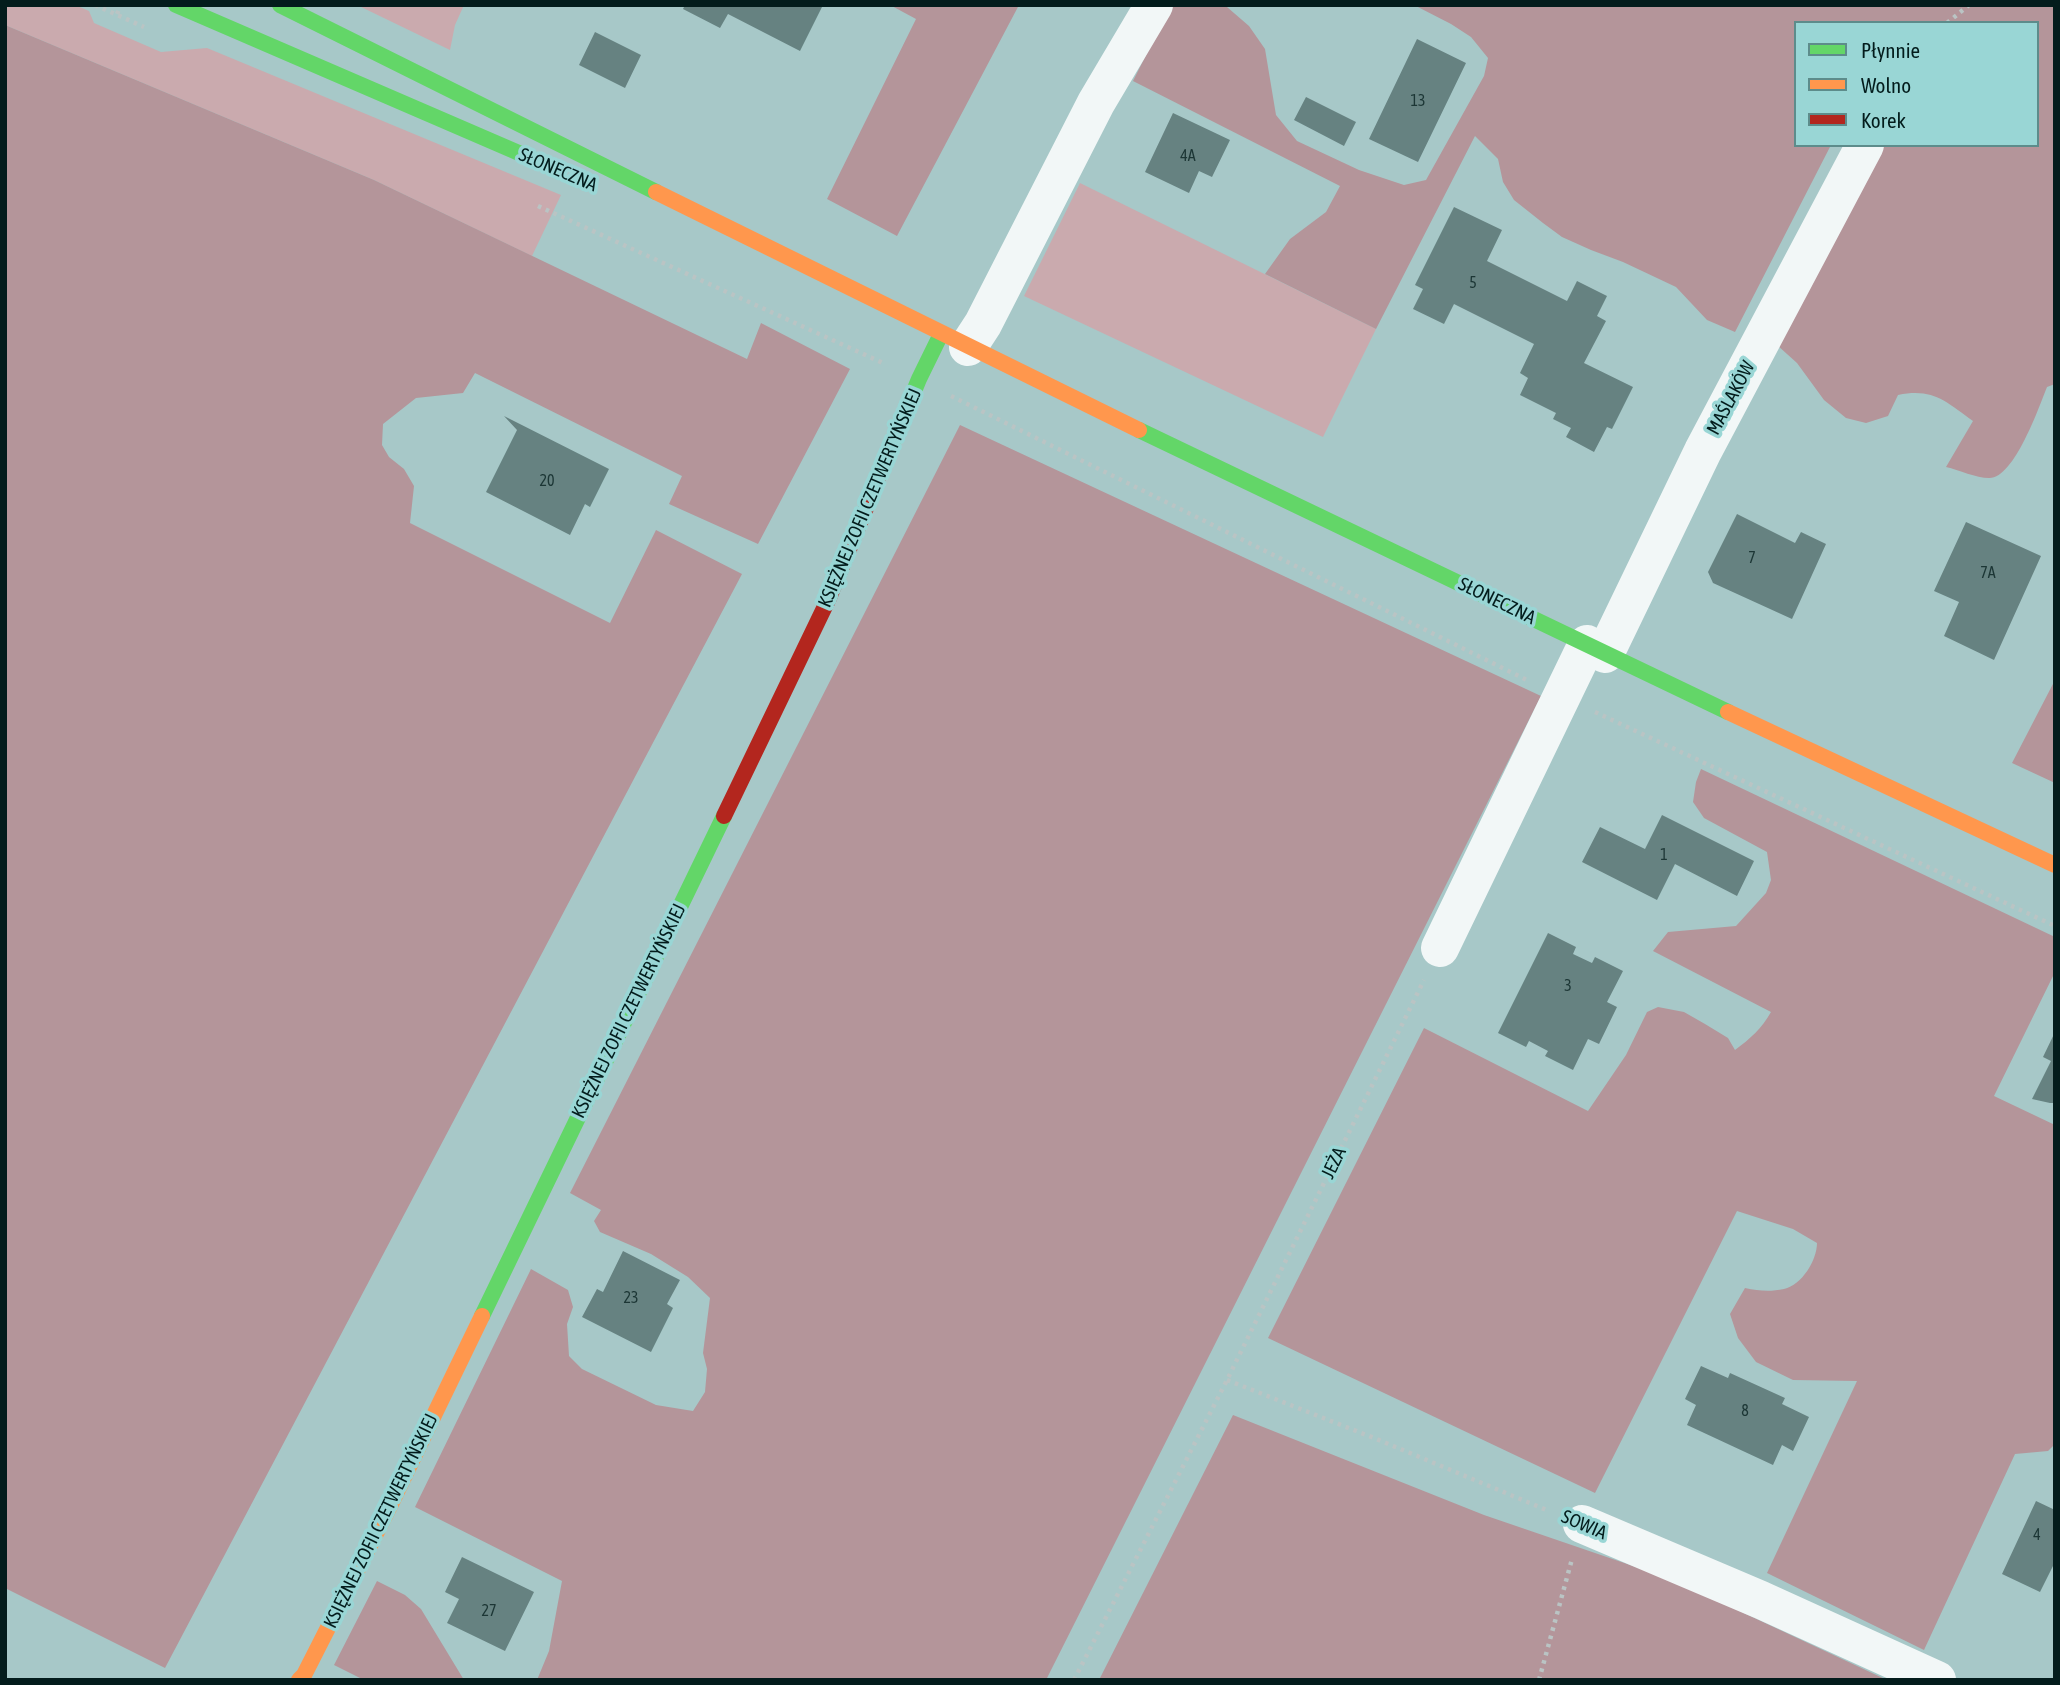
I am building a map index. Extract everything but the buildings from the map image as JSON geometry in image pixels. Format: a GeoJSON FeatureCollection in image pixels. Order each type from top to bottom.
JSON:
{"type":"FeatureCollection","features":[{"type":"Feature","properties":{"kind":"main road","name":"SŁONECZNA"},"geometry":{"type":"LineString","coordinates":[[176,5],[575,177]]}},
{"type":"Feature","properties":{"kind":"main road","name":"SŁONECZNA"},"geometry":{"type":"LineString","coordinates":[[280,5],[955,340],[1596,649],[2055,865]]}},
{"type":"Feature","properties":{"kind":"main road","name":"SŁONECZNA"},"geometry":{"type":"LineString","coordinates":[[676,220],[955,340]]}},
{"type":"Feature","properties":{"kind":"main road","name":"KSIĘŻNEJ ZOFII CZETWERTYŃSKIEJ"},"geometry":{"type":"LineString","coordinates":[[299,1680],[391,1504],[829,598],[919,379],[955,340]]}},
{"type":"Feature","properties":{"kind":"street","name":"KSIĘŻNEJ ZOFII CZETWERTYŃSKIEJ"},"geometry":{"type":"LineString","coordinates":[[955,340],[983,324],[1096,103],[1154,5]]}},
{"type":"Feature","properties":{"kind":"street","name":"MAŚLAKÓW"},"geometry":{"type":"LineString","coordinates":[[1596,649],[1864,147]]}},
{"type":"Feature","properties":{"kind":"street"},"geometry":{"type":"LineString","coordinates":[[1440,948],[1563,697],[1596,649]]}},
{"type":"Feature","properties":{"kind":"street","name":"SOWIA"},"geometry":{"type":"LineString","coordinates":[[1582,1524],[1761,1600],[1937,1680]]}},
{"type":"Feature","properties":{"kind":"path"},"geometry":{"type":"LineString","coordinates":[[95,5],[155,32]]}},
{"type":"Feature","properties":{"kind":"path"},"geometry":{"type":"LineString","coordinates":[[117,14],[121,5]]}},
{"type":"Feature","properties":{"kind":"path"},"geometry":{"type":"LineString","coordinates":[[1949,21],[1969,5]]}},
{"type":"Feature","properties":{"kind":"path"},"geometry":{"type":"LineString","coordinates":[[537,206],[919,379],[1563,697],[2055,926]]}},
{"type":"Feature","properties":{"kind":"path","name":"JEŻA"},"geometry":{"type":"LineString","coordinates":[[1074,1680],[1227,1380],[1440,948]]}},
{"type":"Feature","properties":{"kind":"path","name":"SOWIA"},"geometry":{"type":"LineString","coordinates":[[1227,1380],[1582,1524]]}},
{"type":"Feature","properties":{"kind":"path"},"geometry":{"type":"LineString","coordinates":[[1539,1680],[1582,1524]]}},
{"type":"Feature","properties":{"kind":"shaded area"},"geometry":{"type":"Polygon","coordinates":[[[5,5],[75,5],[89,11],[94,23],[161,52],[207,48],[561,195],[532,256],[374,180],[5,25],[5,5]]]}},
{"type":"Feature","properties":{"kind":"shaded area"},"geometry":{"type":"Polygon","coordinates":[[[357,5],[464,5],[455,25],[450,50],[357,5]]]}},
{"type":"Feature","properties":{"kind":"shaded area"},"geometry":{"type":"Polygon","coordinates":[[[890,5],[1019,5],[897,236],[827,199],[916,19],[890,5]]]}},
{"type":"Feature","properties":{"kind":"shaded area"},"geometry":{"type":"Polygon","coordinates":[[[1171,5],[1227,7],[1249,26],[1265,49],[1276,115],[1297,141],[1359,170],[1404,185],[1426,180],[1484,76],[1488,58],[1471,37],[1414,5],[2055,5],[2055,384],[2047,387],[2032,425],[2007,467],[1998,475],[1984,478],[1946,467],[1973,421],[1946,402],[1930,395],[1910,393],[1898,395],[1888,416],[1866,423],[1846,418],[1824,400],[1797,363],[1777,345],[1881,147],[2039,147],[2039,21],[1794,21],[1794,147],[1830,147],[1735,332],[1707,320],[1676,287],[1562,237],[1543,223],[1514,200],[1503,182],[1498,159],[1475,136],[1376,329],[1265,274],[1290,239],[1326,212],[1340,186],[1133,81],[1171,5]]]}},
{"type":"Feature","properties":{"kind":"shaded area"},"geometry":{"type":"Polygon","coordinates":[[[5,25],[374,180],[747,359],[761,323],[850,369],[758,544],[669,504],[682,476],[475,373],[463,393],[416,398],[383,424],[382,445],[389,457],[404,469],[414,486],[410,523],[610,623],[656,530],[742,574],[165,1668],[5,1588],[5,25]]]}},
{"type":"Feature","properties":{"kind":"shaded area"},"geometry":{"type":"Polygon","coordinates":[[[1080,183],[1376,329],[1323,437],[1024,296],[1080,183]]]}},
{"type":"Feature","properties":{"kind":"shaded area"},"geometry":{"type":"Polygon","coordinates":[[[960,425],[1541,696],[1046,1680],[537,1680],[549,1651],[562,1581],[415,1507],[531,1269],[568,1290],[573,1307],[567,1324],[569,1356],[582,1369],[656,1405],[693,1411],[705,1392],[707,1369],[703,1353],[710,1298],[688,1277],[651,1254],[600,1232],[594,1221],[601,1210],[570,1193],[960,425]]]}},
{"type":"Feature","properties":{"kind":"shaded area"},"geometry":{"type":"Polygon","coordinates":[[[2055,680],[2055,783],[2012,763],[2055,680]]]}},
{"type":"Feature","properties":{"kind":"shaded area"},"geometry":{"type":"Polygon","coordinates":[[[1701,769],[2055,937],[2055,972],[1994,1096],[2055,1125],[2055,1444],[2048,1451],[2015,1454],[1924,1650],[1767,1573],[1857,1381],[1793,1380],[1756,1362],[1738,1338],[1730,1314],[1745,1288],[1774,1291],[1791,1287],[1811,1264],[1817,1243],[1793,1229],[1737,1211],[1595,1493],[1268,1338],[1424,1028],[1588,1111],[1626,1055],[1647,1012],[1658,1007],[1684,1012],[1728,1038],[1735,1050],[1764,1023],[1771,1012],[1653,951],[1668,932],[1736,926],[1766,893],[1771,880],[1767,852],[1704,818],[1693,802],[1701,769]]]}},
{"type":"Feature","properties":{"kind":"shaded area"},"geometry":{"type":"Polygon","coordinates":[[[1233,1415],[1484,1515],[1671,1579],[1887,1680],[1099,1680],[1233,1415]]]}},
{"type":"Feature","properties":{"kind":"shaded area"},"geometry":{"type":"Polygon","coordinates":[[[377,1581],[405,1595],[421,1609],[464,1680],[364,1680],[334,1665],[377,1581]]]}},
{"type":"Feature","properties":{"kind":"traffic: fast"},"geometry":{"type":"LineString","coordinates":[[176,5],[556,169]]}},
{"type":"Feature","properties":{"kind":"traffic: fast"},"geometry":{"type":"LineString","coordinates":[[280,5],[656,192]]}},
{"type":"Feature","properties":{"kind":"traffic: fast"},"geometry":{"type":"LineString","coordinates":[[880,474],[919,379],[941,334]]}},
{"type":"Feature","properties":{"kind":"traffic: fast"},"geometry":{"type":"LineString","coordinates":[[1139,430],[1728,712]]}},
{"type":"Feature","properties":{"kind":"traffic: fast"},"geometry":{"type":"LineString","coordinates":[[482,1316],[724,816]]}},
{"type":"Feature","properties":{"kind":"traffic: slow"},"geometry":{"type":"LineString","coordinates":[[656,192],[1139,430]]}},
{"type":"Feature","properties":{"kind":"traffic: slow"},"geometry":{"type":"LineString","coordinates":[[1728,712],[2055,865]]}},
{"type":"Feature","properties":{"kind":"traffic: slow"},"geometry":{"type":"LineString","coordinates":[[299,1680],[304,1675],[391,1504],[482,1316]]}},
{"type":"Feature","properties":{"kind":"traffic: jam"},"geometry":{"type":"LineString","coordinates":[[724,816],[829,598],[880,474]]}}]}
